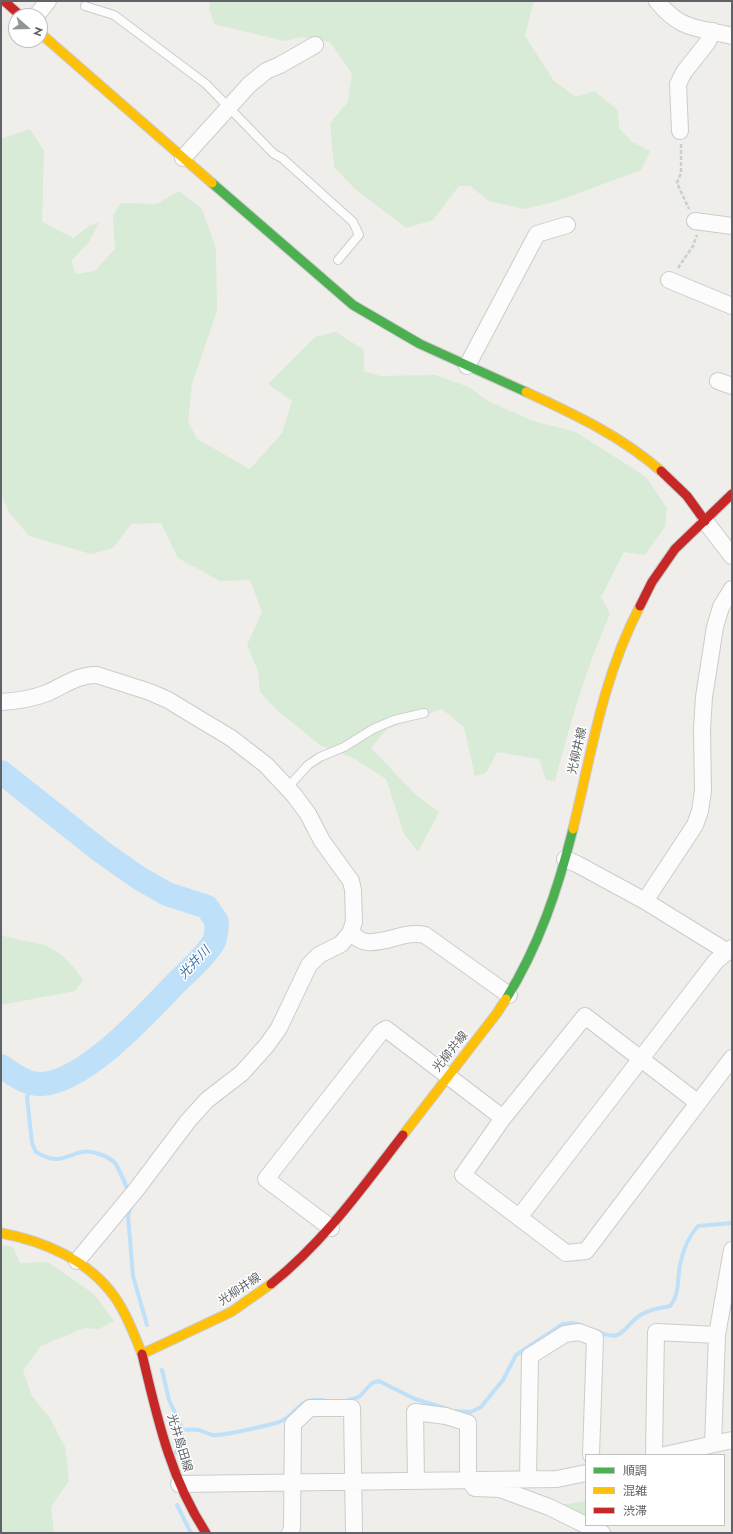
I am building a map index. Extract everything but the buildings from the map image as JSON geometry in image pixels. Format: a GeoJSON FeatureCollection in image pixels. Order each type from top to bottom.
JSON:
{"type":"FeatureCollection","features":[{"type":"Feature","properties":{"kind":"main road"},"geometry":{"type":"LineString","coordinates":[[4,1],[12,8]]}},
{"type":"Feature","properties":{"kind":"main road"},"geometry":{"type":"LineString","coordinates":[[48,40],[353,305],[383,324],[467,366],[583,418],[617,438],[644,456],[668,476],[687,496],[705,521]]}},
{"type":"Feature","properties":{"kind":"main road","name":"光柳井線"},"geometry":{"type":"LineString","coordinates":[[142,1354],[216,1321],[252,1298],[283,1275],[330,1228],[497,1013],[509,995],[536,946],[552,905],[565,859],[604,694],[612,667],[631,619],[647,591],[676,548],[732,494]]}},
{"type":"Feature","properties":{"kind":"main road"},"geometry":{"type":"LineString","coordinates":[[1,1232],[13,1234],[44,1245],[77,1261],[99,1279],[114,1296],[142,1354]]}},
{"type":"Feature","properties":{"kind":"main road","name":"光井島田線"},"geometry":{"type":"LineString","coordinates":[[142,1354],[167,1455],[188,1504],[206,1533]]}},
{"type":"Feature","properties":{"kind":"street"},"geometry":{"type":"LineString","coordinates":[[657,1],[666,12],[679,23],[688,27],[732,36]]}},
{"type":"Feature","properties":{"kind":"street"},"geometry":{"type":"LineString","coordinates":[[680,132],[678,84],[684,72],[707,43],[713,31]]}},
{"type":"Feature","properties":{"kind":"street"},"geometry":{"type":"LineString","coordinates":[[183,158],[230,108],[249,85],[266,71],[280,65],[315,45]]}},
{"type":"Feature","properties":{"kind":"street"},"geometry":{"type":"LineString","coordinates":[[695,221],[732,226]]}},
{"type":"Feature","properties":{"kind":"street"},"geometry":{"type":"LineString","coordinates":[[467,366],[538,234],[567,225]]}},
{"type":"Feature","properties":{"kind":"street"},"geometry":{"type":"LineString","coordinates":[[669,280],[732,306]]}},
{"type":"Feature","properties":{"kind":"street"},"geometry":{"type":"LineString","coordinates":[[705,521],[732,555]]}},
{"type":"Feature","properties":{"kind":"street"},"geometry":{"type":"LineString","coordinates":[[645,901],[694,825],[700,811],[703,791],[702,729],[704,697],[715,627],[722,607],[732,589]]}},
{"type":"Feature","properties":{"kind":"street"},"geometry":{"type":"LineString","coordinates":[[1,702],[24,700],[46,693],[87,674],[97,675],[150,692],[175,704],[231,738],[266,765],[288,787],[308,814],[322,841],[351,881],[353,890],[354,922],[350,933],[341,944],[319,954],[309,966],[279,1028],[267,1045],[242,1073],[207,1100],[188,1121],[131,1195],[77,1261]]}},
{"type":"Feature","properties":{"kind":"street"},"geometry":{"type":"LineString","coordinates":[[520,1216],[640,1058],[716,961],[729,949],[645,901],[565,859]]}},
{"type":"Feature","properties":{"kind":"street"},"geometry":{"type":"LineString","coordinates":[[350,933],[366,942],[386,940],[417,933],[425,935],[509,995]]}},
{"type":"Feature","properties":{"kind":"street"},"geometry":{"type":"LineString","coordinates":[[697,1102],[585,1016],[503,1118],[463,1175],[520,1216],[566,1253],[586,1251],[697,1102],[732,1058]]}},
{"type":"Feature","properties":{"kind":"street"},"geometry":{"type":"LineString","coordinates":[[330,1228],[266,1179],[309,1122],[381,1032],[386,1030],[446,1077],[503,1118]]}},
{"type":"Feature","properties":{"kind":"street"},"geometry":{"type":"LineString","coordinates":[[713,1444],[718,1334],[732,1250]]}},
{"type":"Feature","properties":{"kind":"street"},"geometry":{"type":"LineString","coordinates":[[528,1479],[530,1356],[566,1334],[579,1332],[595,1338],[591,1454]]}},
{"type":"Feature","properties":{"kind":"street"},"geometry":{"type":"LineString","coordinates":[[654,1454],[656,1332],[718,1334]]}},
{"type":"Feature","properties":{"kind":"street"},"geometry":{"type":"LineString","coordinates":[[290,1533],[293,1424],[310,1408],[352,1408],[354,1533]]}},
{"type":"Feature","properties":{"kind":"street"},"geometry":{"type":"LineString","coordinates":[[416,1480],[415,1412],[446,1416],[468,1423],[468,1479],[476,1488],[500,1489],[549,1507],[585,1525]]}},
{"type":"Feature","properties":{"kind":"street"},"geometry":{"type":"LineString","coordinates":[[670,1454],[732,1440]]}},
{"type":"Feature","properties":{"kind":"street"},"geometry":{"type":"LineString","coordinates":[[179,1484],[353,1480],[528,1479],[557,1478],[585,1473]]}},
{"type":"Feature","properties":{"kind":"street"},"geometry":{"type":"LineString","coordinates":[[588,1526],[602,1533]]}},
{"type":"Feature","properties":{"kind":"lane"},"geometry":{"type":"LineString","coordinates":[[85,6],[114,15],[206,84],[274,154],[282,158],[353,222],[359,235],[338,260]]}},
{"type":"Feature","properties":{"kind":"lane"},"geometry":{"type":"LineString","coordinates":[[288,787],[308,765],[320,757],[344,747],[373,729],[394,720],[424,713]]}},
{"type":"Feature","properties":{"kind":"path"},"geometry":{"type":"LineString","coordinates":[[669,280],[693,246],[697,235],[695,221],[677,184],[681,173],[682,164],[680,132]]}},
{"type":"Feature","properties":{"kind":"green space"},"geometry":{"type":"Polygon","coordinates":[[[210,1],[536,1],[533,4],[525,36],[554,81],[576,97],[594,91],[618,110],[619,128],[632,142],[650,151],[641,170],[557,201],[524,209],[489,201],[470,186],[459,186],[433,220],[406,228],[354,188],[334,167],[330,123],[348,102],[352,74],[330,42],[302,37],[284,41],[214,24],[209,8],[210,1]]]}},
{"type":"Feature","properties":{"kind":"green space"},"geometry":{"type":"Polygon","coordinates":[[[30,129],[44,151],[42,222],[73,238],[89,226],[99,222],[89,242],[71,261],[76,274],[95,271],[115,249],[113,216],[121,203],[157,204],[179,191],[202,209],[216,249],[217,311],[192,384],[188,421],[197,439],[250,469],[282,433],[292,401],[268,384],[315,337],[336,332],[364,350],[364,371],[380,376],[435,375],[469,387],[488,401],[533,421],[576,432],[646,477],[667,508],[665,527],[645,555],[624,552],[601,597],[610,614],[593,655],[579,696],[555,781],[546,780],[539,759],[497,752],[486,773],[475,776],[464,727],[442,709],[387,729],[371,748],[415,794],[439,812],[418,852],[404,834],[386,779],[355,759],[320,745],[278,711],[260,692],[258,671],[247,645],[262,612],[250,580],[220,581],[178,558],[161,523],[131,524],[113,548],[91,554],[29,536],[9,512],[1,494],[1,139],[30,129]]]}},
{"type":"Feature","properties":{"kind":"green space"},"geometry":{"type":"Polygon","coordinates":[[[1,935],[50,947],[76,970],[83,980],[75,991],[1,1005],[1,935]]]}},
{"type":"Feature","properties":{"kind":"green space"},"geometry":{"type":"Polygon","coordinates":[[[1,1245],[13,1247],[20,1263],[48,1262],[94,1294],[114,1321],[99,1329],[84,1328],[41,1346],[23,1370],[32,1396],[50,1418],[65,1447],[69,1481],[51,1507],[54,1533],[1,1533],[1,1245]]]}},
{"type":"Feature","properties":{"kind":"green space"},"geometry":{"type":"Polygon","coordinates":[[[585,1501],[585,1517],[561,1505],[585,1501]]]}},
{"type":"Feature","properties":{"kind":"waterway","name":"光井川"},"geometry":{"type":"LineString","coordinates":[[1,772],[102,852],[139,878],[167,894],[207,907],[217,922],[214,941],[201,959],[132,1028],[96,1059],[59,1080],[42,1084],[26,1081],[1,1066]]}},
{"type":"Feature","properties":{"kind":"waterway"},"geometry":{"type":"LineString","coordinates":[[33,1084],[27,1097],[32,1143],[36,1152],[55,1159],[60,1159],[82,1152],[104,1156],[116,1164],[129,1193]]}},
{"type":"Feature","properties":{"kind":"waterway"},"geometry":{"type":"LineString","coordinates":[[131,1205],[128,1216],[133,1276],[147,1325]]}},
{"type":"Feature","properties":{"kind":"waterway"},"geometry":{"type":"LineString","coordinates":[[597,1331],[613,1336],[622,1332],[642,1314],[670,1306],[677,1292],[680,1265],[686,1244],[694,1230],[698,1226],[732,1223]]}},
{"type":"Feature","properties":{"kind":"waterway"},"geometry":{"type":"LineString","coordinates":[[455,1411],[471,1412],[481,1407],[503,1380],[516,1355],[563,1324],[572,1323],[581,1325]]}},
{"type":"Feature","properties":{"kind":"waterway"},"geometry":{"type":"LineString","coordinates":[[162,1370],[169,1400],[183,1430],[176,1453]]}},
{"type":"Feature","properties":{"kind":"waterway"},"geometry":{"type":"LineString","coordinates":[[346,1401],[359,1397],[372,1383],[379,1381],[415,1399],[448,1409]]}},
{"type":"Feature","properties":{"kind":"waterway"},"geometry":{"type":"LineString","coordinates":[[183,1430],[198,1430],[213,1435],[226,1434],[276,1423],[284,1420],[306,1402],[323,1400]]}},
{"type":"Feature","properties":{"kind":"waterway"},"geometry":{"type":"LineString","coordinates":[[177,1505],[191,1533]]}},
{"type":"Feature","properties":{"kind":"traffic: fast"},"geometry":{"type":"LineString","coordinates":[[212,183],[353,305],[420,344],[526,392]]}},
{"type":"Feature","properties":{"kind":"traffic: fast"},"geometry":{"type":"LineString","coordinates":[[506,999],[518,979],[538,938],[554,895],[573,829]]}},
{"type":"Feature","properties":{"kind":"traffic: slow"},"geometry":{"type":"LineString","coordinates":[[48,40],[212,183]]}},
{"type":"Feature","properties":{"kind":"traffic: slow"},"geometry":{"type":"LineString","coordinates":[[526,392],[579,417],[613,436],[646,458],[661,471]]}},
{"type":"Feature","properties":{"kind":"traffic: slow"},"geometry":{"type":"LineString","coordinates":[[573,829],[599,716],[607,688],[627,633],[640,606]]}},
{"type":"Feature","properties":{"kind":"traffic: slow"},"geometry":{"type":"LineString","coordinates":[[403,1135],[497,1013],[506,999]]}},
{"type":"Feature","properties":{"kind":"traffic: slow"},"geometry":{"type":"LineString","coordinates":[[1,1233],[33,1241],[49,1247],[78,1262],[91,1272],[114,1296],[130,1324],[142,1354],[231,1312],[271,1284]]}},
{"type":"Feature","properties":{"kind":"traffic: jam"},"geometry":{"type":"LineString","coordinates":[[4,1],[12,8]]}},
{"type":"Feature","properties":{"kind":"traffic: jam"},"geometry":{"type":"LineString","coordinates":[[661,471],[687,496],[705,521]]}},
{"type":"Feature","properties":{"kind":"traffic: jam"},"geometry":{"type":"LineString","coordinates":[[640,606],[652,582],[675,549],[732,494]]}},
{"type":"Feature","properties":{"kind":"traffic: jam"},"geometry":{"type":"LineString","coordinates":[[271,1284],[290,1268],[342,1214],[403,1135]]}},
{"type":"Feature","properties":{"kind":"traffic: jam"},"geometry":{"type":"LineString","coordinates":[[142,1354],[159,1424],[174,1469],[183,1491],[206,1533]]}}]}
